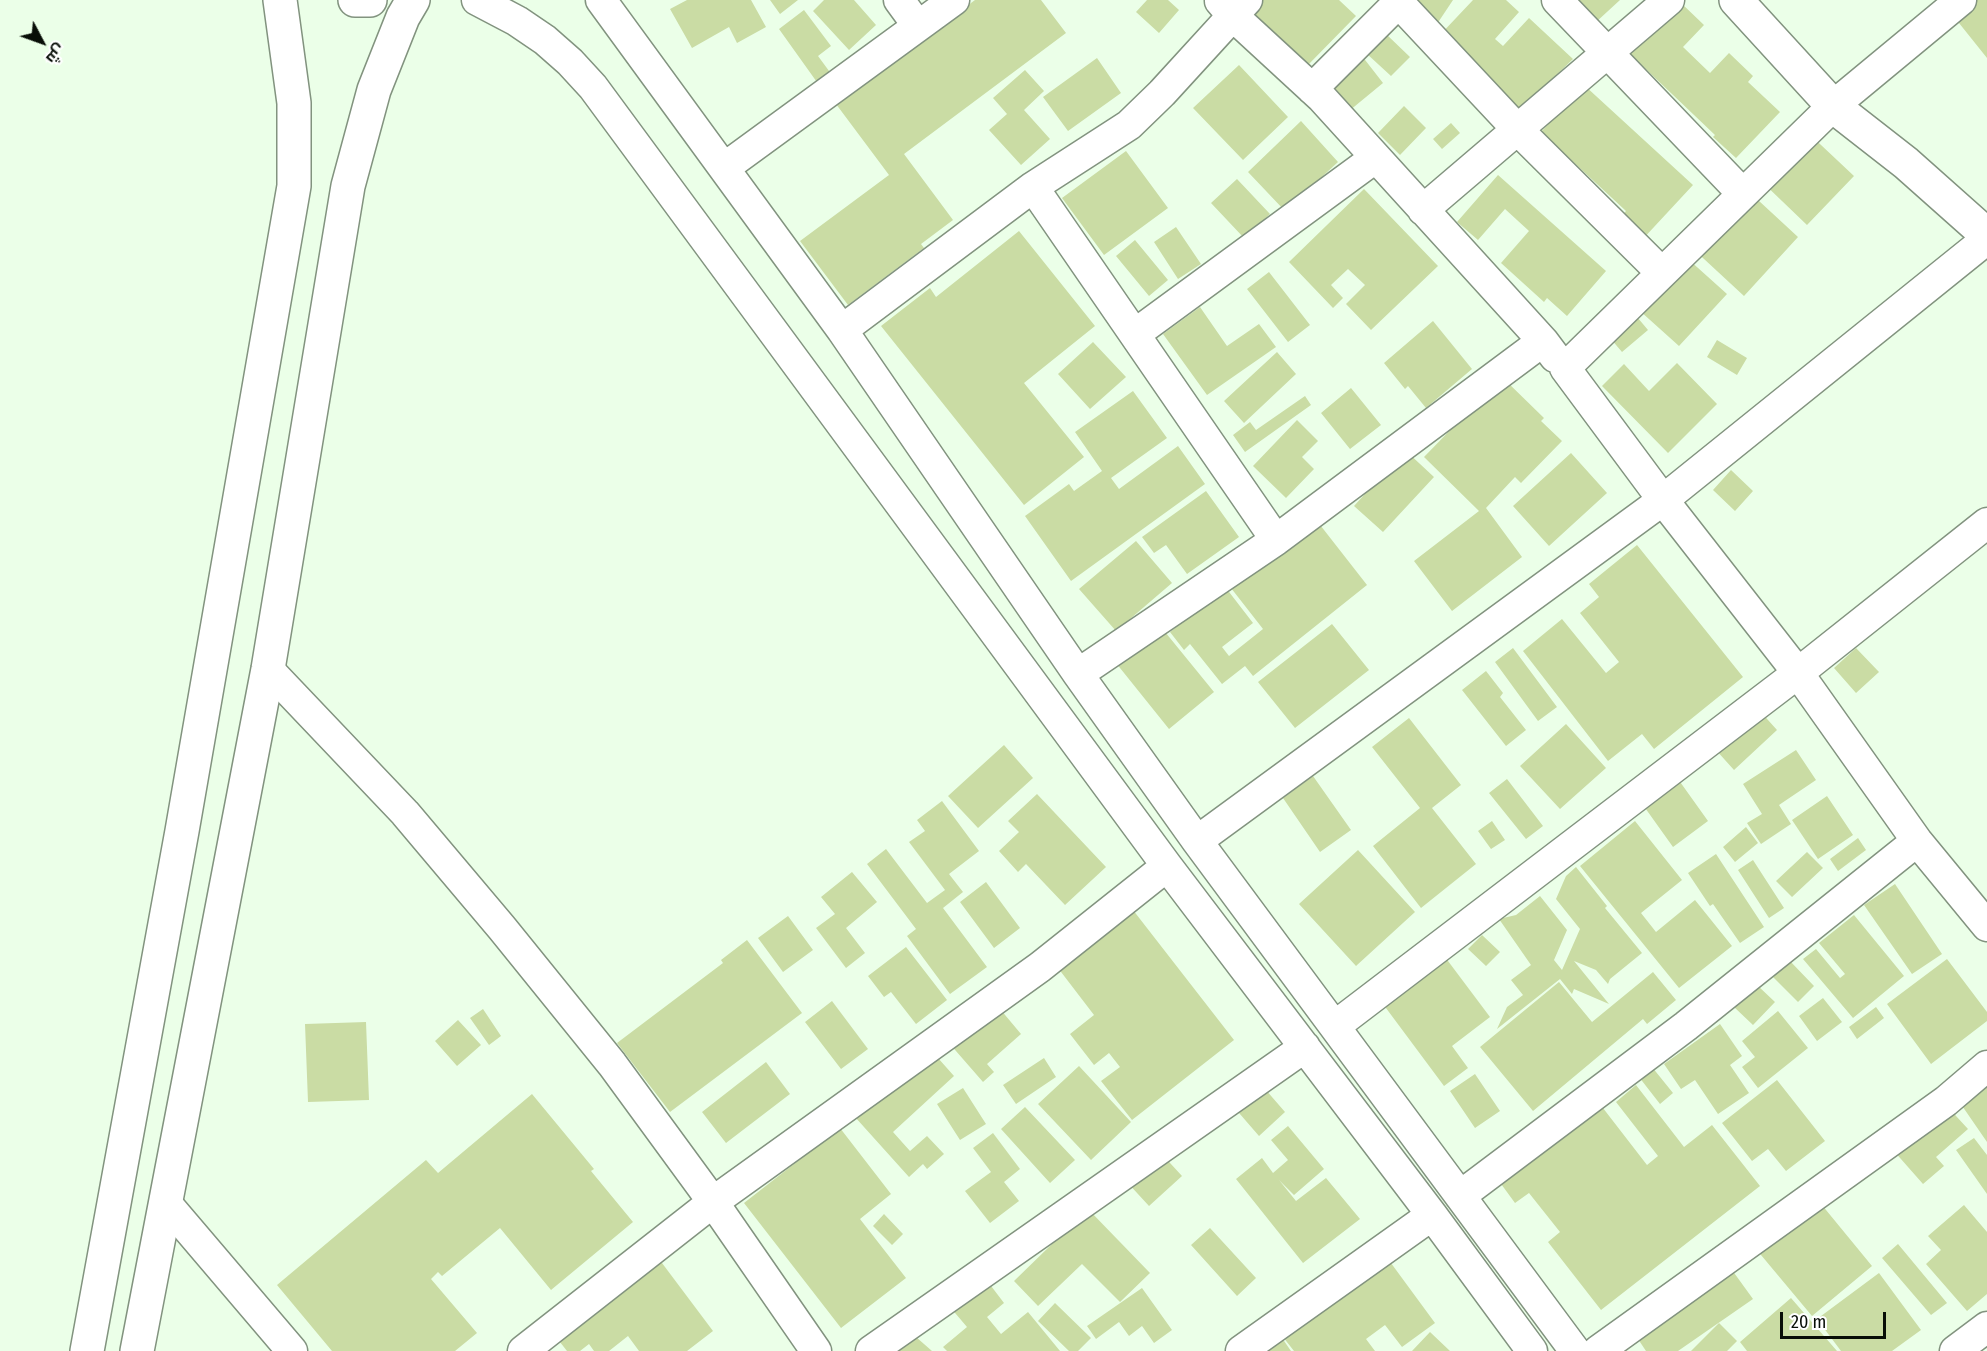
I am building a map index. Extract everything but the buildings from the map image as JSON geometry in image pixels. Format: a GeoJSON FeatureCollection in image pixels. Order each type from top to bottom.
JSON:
{"type":"FeatureCollection","features":[{"type":"Feature","properties":{"kind":"main road"},"geometry":{"type":"LineString","coordinates":[[87,1351],[184,819],[294,186],[294,103],[280,0]]}},
{"type":"Feature","properties":{"kind":"main road"},"geometry":{"type":"LineString","coordinates":[[355,0],[370,0]]}},
{"type":"Feature","properties":{"kind":"main road"},"geometry":{"type":"LineString","coordinates":[[137,1351],[267,669],[348,186],[374,90],[403,17],[413,0]]}},
{"type":"Feature","properties":{"kind":"main road"},"geometry":{"type":"LineString","coordinates":[[1736,0],[1833,106],[1906,163],[1987,237]]}},
{"type":"Feature","properties":{"kind":"street"},"geometry":{"type":"LineString","coordinates":[[477,0],[517,21],[545,40],[593,87],[1167,866],[1432,1215],[1532,1351]]}},
{"type":"Feature","properties":{"kind":"street"},"geometry":{"type":"LineString","coordinates":[[601,0],[842,330],[1078,674],[1197,841],[1575,1351]]}},
{"type":"Feature","properties":{"kind":"street"},"geometry":{"type":"LineString","coordinates":[[899,0],[918,26]]}},
{"type":"Feature","properties":{"kind":"street"},"geometry":{"type":"LineString","coordinates":[[724,168],[954,0]]}},
{"type":"Feature","properties":{"kind":"street"},"geometry":{"type":"LineString","coordinates":[[1557,0],[1743,194]]}},
{"type":"Feature","properties":{"kind":"street"},"geometry":{"type":"LineString","coordinates":[[1423,210],[1669,0]]}},
{"type":"Feature","properties":{"kind":"street"},"geometry":{"type":"LineString","coordinates":[[1565,368],[1833,106],[1960,0]]}},
{"type":"Feature","properties":{"kind":"street"},"geometry":{"type":"LineString","coordinates":[[1312,89],[1400,2],[1518,130],[1662,273]]}},
{"type":"Feature","properties":{"kind":"street"},"geometry":{"type":"LineString","coordinates":[[842,330],[1033,187],[1129,125],[1162,93],[1233,5],[1543,341],[1798,673],[1917,841],[1987,926]]}},
{"type":"Feature","properties":{"kind":"street"},"geometry":{"type":"LineString","coordinates":[[1135,333],[1375,158]]}},
{"type":"Feature","properties":{"kind":"street"},"geometry":{"type":"LineString","coordinates":[[1033,187],[1276,540]]}},
{"type":"Feature","properties":{"kind":"street"},"geometry":{"type":"LineString","coordinates":[[1197,841],[1663,500],[1987,237]]}},
{"type":"Feature","properties":{"kind":"street"},"geometry":{"type":"LineString","coordinates":[[1078,674],[1276,540],[1543,341]]}},
{"type":"Feature","properties":{"kind":"street"},"geometry":{"type":"LineString","coordinates":[[1335,1026],[1798,673],[1987,523]]}},
{"type":"Feature","properties":{"kind":"street"},"geometry":{"type":"LineString","coordinates":[[267,669],[405,813],[612,1064],[713,1202],[816,1351]]}},
{"type":"Feature","properties":{"kind":"street"},"geometry":{"type":"LineString","coordinates":[[1460,1196],[1686,1026],[1917,841]]}},
{"type":"Feature","properties":{"kind":"street"},"geometry":{"type":"LineString","coordinates":[[523,1351],[713,1202],[1040,967],[1167,866]]}},
{"type":"Feature","properties":{"kind":"street"},"geometry":{"type":"LineString","coordinates":[[871,1351],[1305,1047]]}},
{"type":"Feature","properties":{"kind":"street"},"geometry":{"type":"LineString","coordinates":[[1598,1351],[1946,1101],[1987,1066]]}},
{"type":"Feature","properties":{"kind":"street"},"geometry":{"type":"LineString","coordinates":[[166,1203],[292,1351]]}},
{"type":"Feature","properties":{"kind":"street"},"geometry":{"type":"LineString","coordinates":[[1241,1351],[1432,1215]]}},
{"type":"Feature","properties":{"kind":"street"},"geometry":{"type":"LineString","coordinates":[[1956,1351],[1987,1327]]}}]}
